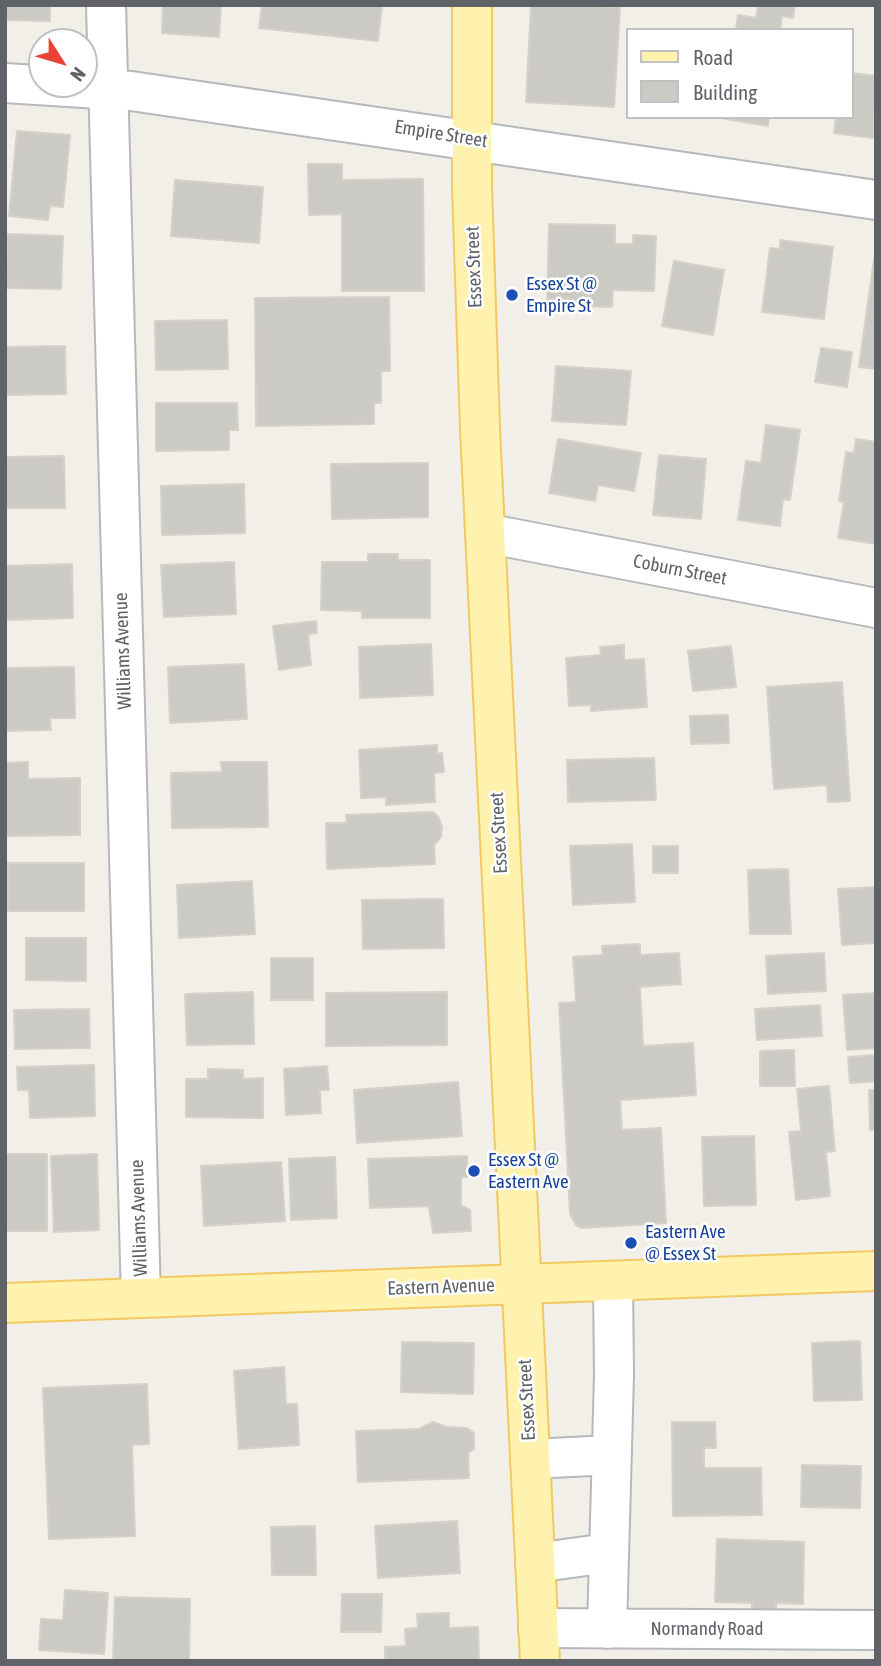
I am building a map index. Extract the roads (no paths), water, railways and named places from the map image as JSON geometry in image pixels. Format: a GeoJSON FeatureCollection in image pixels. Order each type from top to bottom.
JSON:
{"type":"FeatureCollection","features":[{"type":"Feature","properties":{"kind":"main road","name":"Essex Street"},"geometry":{"type":"LineString","coordinates":[[472,5],[471,139],[485,533],[539,1644]]}},
{"type":"Feature","properties":{"kind":"main road","name":"Eastern Avenue"},"geometry":{"type":"LineString","coordinates":[[5,1303],[876,1271]]}},
{"type":"Feature","properties":{"kind":"street","name":"Williams Avenue"},"geometry":{"type":"LineString","coordinates":[[106,5],[141,1298]]}},
{"type":"Feature","properties":{"kind":"street","name":"Empire Street"},"geometry":{"type":"LineString","coordinates":[[5,83],[107,89],[471,139],[876,200]]}},
{"type":"Feature","properties":{"kind":"street","name":"Coburn Street"},"geometry":{"type":"LineString","coordinates":[[485,533],[876,608]]}},
{"type":"Feature","properties":{"kind":"street"},"geometry":{"type":"LineString","coordinates":[[607,1629],[612,1455],[612,1281]]}},
{"type":"Feature","properties":{"kind":"street"},"geometry":{"type":"LineString","coordinates":[[530,1459],[612,1455]]}},
{"type":"Feature","properties":{"kind":"street"},"geometry":{"type":"LineString","coordinates":[[535,1563],[608,1553]]}},
{"type":"Feature","properties":{"kind":"street","name":"Normandy Road"},"geometry":{"type":"LineString","coordinates":[[539,1644],[607,1629],[876,1630]]}},
{"type":"Feature","properties":{"kind":"place","name":"Essex St @ Empire St"},"geometry":{"type":"Point","coordinates":[512,295]}},
{"type":"Feature","properties":{"kind":"place","name":"Essex St @ Eastern Ave"},"geometry":{"type":"Point","coordinates":[474,1171]}},
{"type":"Feature","properties":{"kind":"place","name":"Eastern Ave @ Essex St"},"geometry":{"type":"Point","coordinates":[631,1243]}}]}
